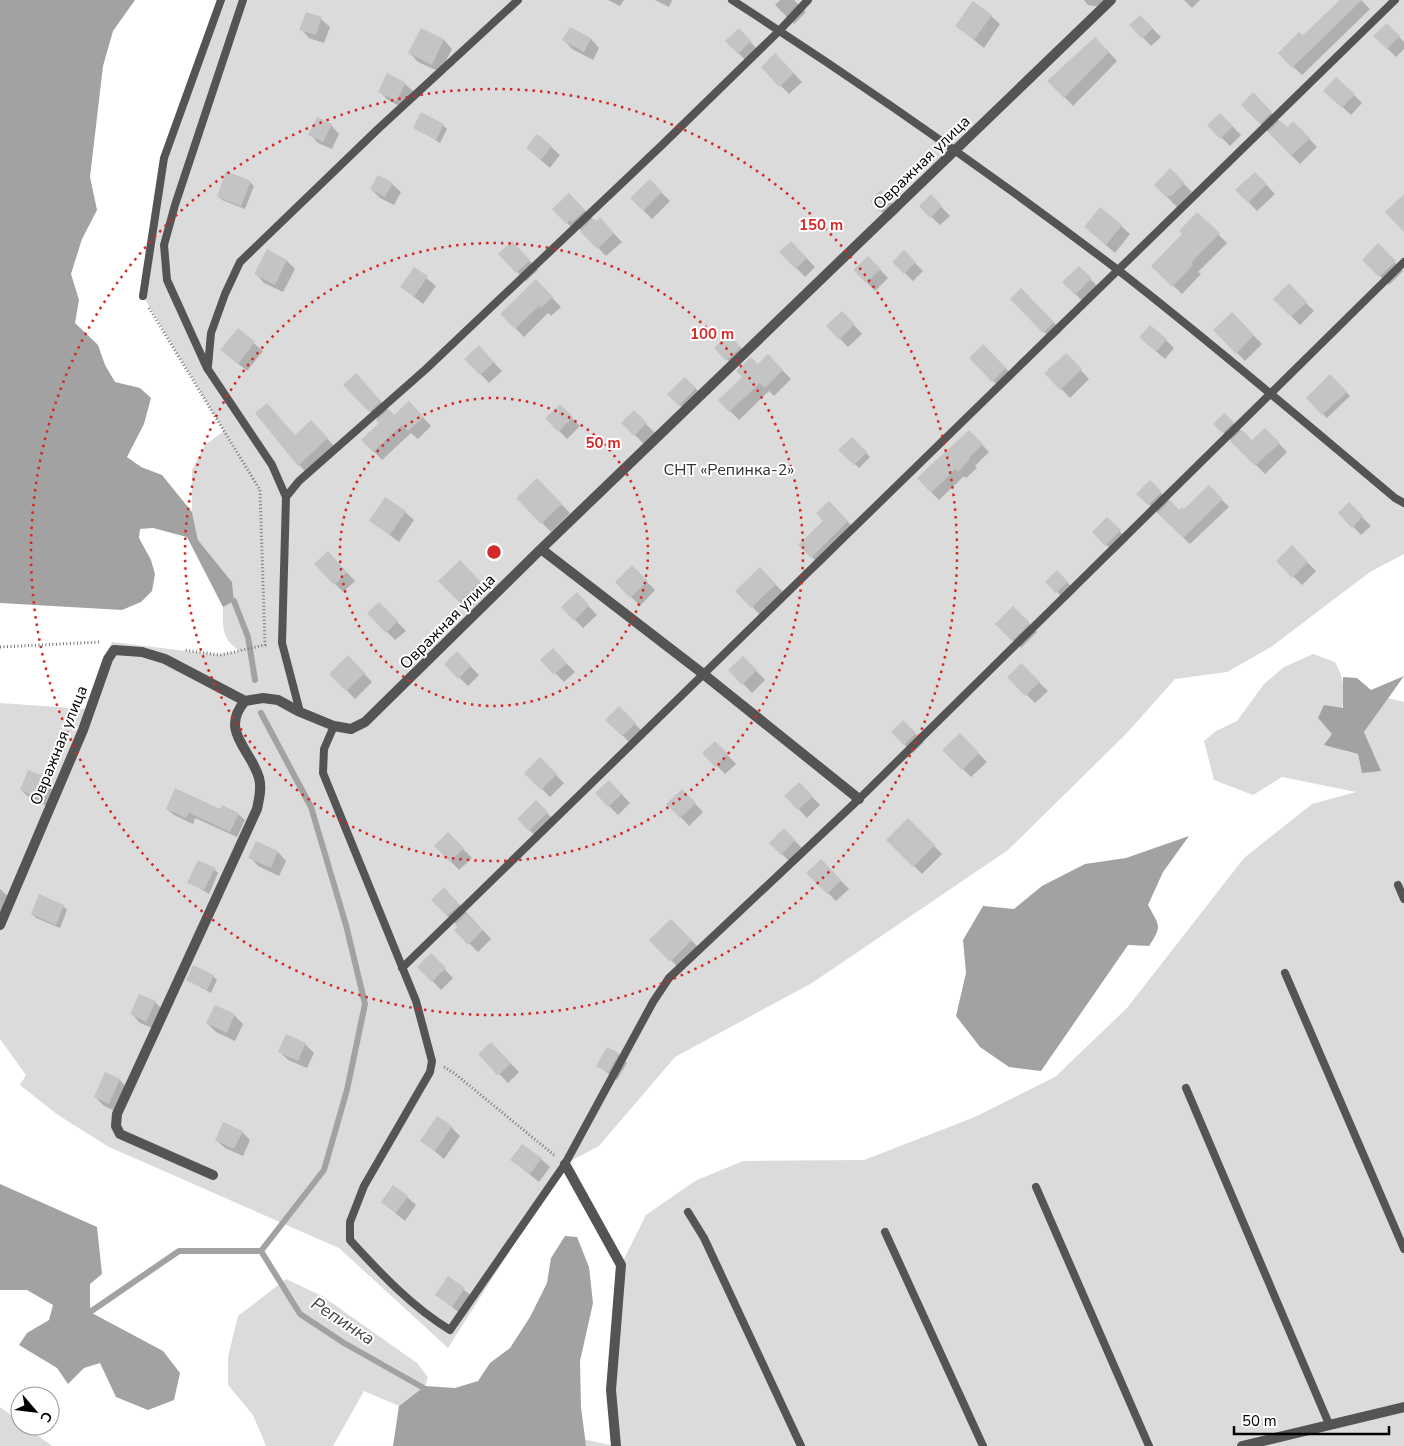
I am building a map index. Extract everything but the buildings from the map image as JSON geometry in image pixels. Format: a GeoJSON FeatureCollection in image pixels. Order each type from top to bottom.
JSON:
{"type":"FeatureCollection","features":[{"type":"Feature","properties":{"kind":"street","name":"Овражная улица"},"geometry":{"type":"LineString","coordinates":[[0,925],[83,730],[112,652],[120,649],[165,659],[245,701],[263,698],[278,700],[300,712],[334,726],[352,729],[366,722],[541,549],[1111,0]]}},
{"type":"Feature","properties":{"kind":"street"},"geometry":{"type":"LineString","coordinates":[[541,549],[702,673],[859,799]]}},
{"type":"Feature","properties":{"kind":"street"},"geometry":{"type":"LineString","coordinates":[[213,1175],[120,1134],[116,1126],[117,1114],[257,809],[260,779],[236,734],[234,722],[237,710],[245,701]]}},
{"type":"Feature","properties":{"kind":"street"},"geometry":{"type":"LineString","coordinates":[[565,1164],[621,1265],[612,1390],[616,1446]]}},
{"type":"Feature","properties":{"kind":"street"},"geometry":{"type":"LineString","coordinates":[[1242,1446],[1404,1407]]}},
{"type":"Feature","properties":{"kind":"lane"},"geometry":{"type":"LineString","coordinates":[[142,296],[164,158],[221,0]]}},
{"type":"Feature","properties":{"kind":"lane"},"geometry":{"type":"LineString","coordinates":[[243,0],[181,186],[164,246],[167,280],[208,368],[272,465],[286,497],[282,643],[300,712]]}},
{"type":"Feature","properties":{"kind":"lane"},"geometry":{"type":"LineString","coordinates":[[208,368],[211,333],[225,294],[240,262],[378,128],[518,0]]}},
{"type":"Feature","properties":{"kind":"lane"},"geometry":{"type":"LineString","coordinates":[[732,0],[955,150],[1118,271],[1395,498],[1404,502]]}},
{"type":"Feature","properties":{"kind":"lane"},"geometry":{"type":"LineString","coordinates":[[286,497],[298,481],[426,369],[808,0]]}},
{"type":"Feature","properties":{"kind":"lane"},"geometry":{"type":"LineString","coordinates":[[402,968],[702,673],[1395,0]]}},
{"type":"Feature","properties":{"kind":"lane"},"geometry":{"type":"LineString","coordinates":[[334,726],[324,749],[323,773],[416,1002],[432,1061],[430,1072],[364,1186],[350,1222],[350,1240],[370,1262],[432,1319],[450,1330],[565,1164],[653,1002],[669,978],[859,799],[1404,262]]}},
{"type":"Feature","properties":{"kind":"lane"},"geometry":{"type":"LineString","coordinates":[[1398,885],[1404,899]]}},
{"type":"Feature","properties":{"kind":"lane"},"geometry":{"type":"LineString","coordinates":[[1285,973],[1404,1249]]}},
{"type":"Feature","properties":{"kind":"lane"},"geometry":{"type":"LineString","coordinates":[[1186,1088],[1329,1424]]}},
{"type":"Feature","properties":{"kind":"lane"},"geometry":{"type":"LineString","coordinates":[[1036,1187],[1149,1446]]}},
{"type":"Feature","properties":{"kind":"lane"},"geometry":{"type":"LineString","coordinates":[[688,1212],[704,1238],[801,1446]]}},
{"type":"Feature","properties":{"kind":"lane"},"geometry":{"type":"LineString","coordinates":[[885,1232],[983,1446]]}},
{"type":"Feature","properties":{"kind":"path"},"geometry":{"type":"LineString","coordinates":[[142,296],[260,490],[265,645],[240,651]]}},
{"type":"Feature","properties":{"kind":"path"},"geometry":{"type":"LineString","coordinates":[[0,647],[103,642]]}},
{"type":"Feature","properties":{"kind":"path"},"geometry":{"type":"LineString","coordinates":[[432,1061],[454,1073],[565,1164]]}},
{"type":"Feature","properties":{"kind":"green space","name":"СНТ «Репинка-2»"},"geometry":{"type":"Polygon","coordinates":[[[221,0],[1404,0],[1404,554],[1370,572],[1271,647],[1227,672],[1175,679],[1126,734],[1008,850],[812,983],[675,1057],[599,1146],[565,1164],[448,1348],[339,1248],[109,1147],[58,1115],[20,1085],[26,1075],[0,1039],[0,703],[87,709],[112,642],[219,655],[240,651],[229,642],[223,627],[223,607],[234,601],[232,582],[198,540],[192,512],[192,470],[205,445],[224,431],[143,296],[164,158],[221,0]]]}},
{"type":"Feature","properties":{"kind":"green space"},"geometry":{"type":"Polygon","coordinates":[[[1313,654],[1335,662],[1340,672],[1343,681],[1344,698],[1340,716],[1332,734],[1345,751],[1358,754],[1362,773],[1380,770],[1364,732],[1388,698],[1404,702],[1404,1446],[615,1446],[611,1390],[621,1265],[646,1215],[695,1181],[743,1161],[864,1160],[975,1117],[1055,1077],[1127,1008],[1244,858],[1312,804],[1356,792],[1282,777],[1253,795],[1214,780],[1204,741],[1216,731],[1237,721],[1264,684],[1284,667],[1313,654]]]}},
{"type":"Feature","properties":{"kind":"green space"},"geometry":{"type":"Polygon","coordinates":[[[286,1279],[322,1296],[417,1363],[428,1377],[425,1386],[399,1406],[364,1391],[333,1446],[266,1446],[253,1415],[228,1385],[228,1357],[238,1316],[286,1279]]]}},
{"type":"Feature","properties":{"kind":"green space"},"geometry":{"type":"Polygon","coordinates":[[[0,1407],[10,1414],[10,1436],[38,1436],[52,1446],[0,1446],[0,1407]]]}},
{"type":"Feature","properties":{"kind":"green space"},"geometry":{"type":"Polygon","coordinates":[[[583,1439],[615,1446],[586,1446],[583,1439]]]}},
{"type":"Feature","properties":{"kind":"shaded area"},"geometry":{"type":"Polygon","coordinates":[[[0,0],[135,0],[113,31],[103,66],[90,177],[97,210],[82,239],[71,274],[79,300],[75,323],[98,345],[105,365],[115,382],[140,388],[151,398],[144,424],[127,457],[141,467],[162,475],[192,512],[198,540],[232,582],[234,601],[223,607],[187,537],[153,528],[140,529],[139,538],[151,560],[155,574],[152,591],[141,602],[122,610],[0,603],[0,0]]]}},
{"type":"Feature","properties":{"kind":"shaded area"},"geometry":{"type":"Polygon","coordinates":[[[1404,676],[1364,732],[1381,771],[1362,773],[1358,754],[1324,745],[1332,734],[1318,718],[1324,705],[1343,708],[1343,677],[1357,678],[1371,690],[1404,676]]]}},
{"type":"Feature","properties":{"kind":"shaded area"},"geometry":{"type":"Polygon","coordinates":[[[1189,836],[1163,872],[1148,905],[1158,926],[1149,946],[1128,945],[1041,1071],[1009,1067],[980,1047],[956,1016],[966,973],[963,940],[983,906],[1014,909],[1042,886],[1085,864],[1126,858],[1189,836]]]}},
{"type":"Feature","properties":{"kind":"shaded area"},"geometry":{"type":"Polygon","coordinates":[[[0,1184],[97,1227],[102,1274],[90,1284],[90,1312],[163,1351],[180,1373],[174,1400],[148,1410],[116,1397],[100,1363],[84,1368],[68,1384],[57,1368],[19,1345],[27,1333],[49,1320],[53,1305],[27,1290],[0,1290],[0,1184]]]}},
{"type":"Feature","properties":{"kind":"shaded area"},"geometry":{"type":"Polygon","coordinates":[[[565,1236],[577,1237],[589,1267],[593,1303],[580,1361],[581,1407],[586,1446],[393,1446],[399,1406],[425,1386],[455,1388],[478,1381],[490,1363],[510,1348],[530,1317],[547,1283],[551,1258],[565,1236]]]}},
{"type":"Feature","properties":{"kind":"waterway"},"geometry":{"type":"LineString","coordinates":[[234,601],[248,637],[255,680]]}},
{"type":"Feature","properties":{"kind":"waterway"},"geometry":{"type":"LineString","coordinates":[[261,713],[311,807],[346,925],[365,1004],[347,1090],[324,1170],[261,1251]]}},
{"type":"Feature","properties":{"kind":"waterway","name":"Репинка"},"geometry":{"type":"LineString","coordinates":[[85,1306],[90,1312],[179,1251],[261,1251],[300,1314],[344,1343],[429,1391]]}}]}
